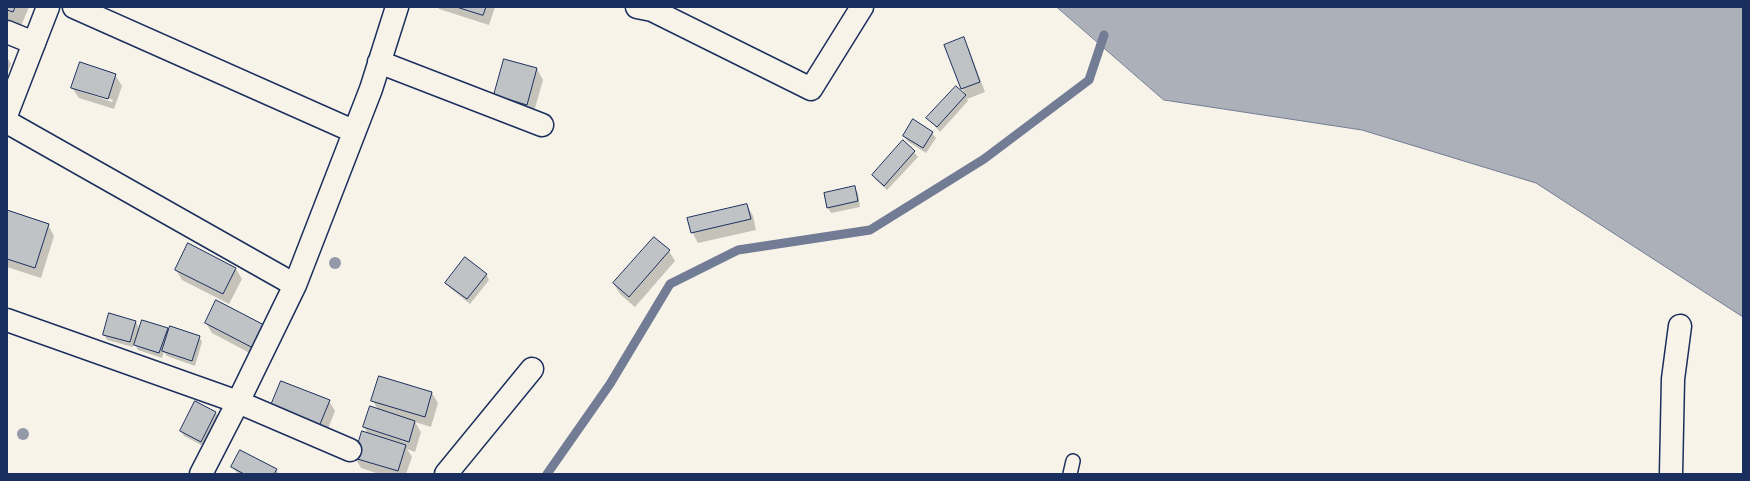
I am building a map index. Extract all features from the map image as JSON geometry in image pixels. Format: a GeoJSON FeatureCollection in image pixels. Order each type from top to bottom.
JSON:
{"type":"FeatureCollection","features":[{"type":"Feature","properties":{"kind":"street"},"geometry":{"type":"LineString","coordinates":[[7,113],[48,7]]}},
{"type":"Feature","properties":{"kind":"street"},"geometry":{"type":"LineString","coordinates":[[74,7],[353,131]]}},
{"type":"Feature","properties":{"kind":"street"},"geometry":{"type":"LineString","coordinates":[[200,474],[238,402],[295,285],[353,131],[371,89],[397,7]]}},
{"type":"Feature","properties":{"kind":"street"},"geometry":{"type":"LineString","coordinates":[[637,7],[652,10],[811,89],[862,7]]}},
{"type":"Feature","properties":{"kind":"street"},"geometry":{"type":"LineString","coordinates":[[7,32],[34,43]]}},
{"type":"Feature","properties":{"kind":"street"},"geometry":{"type":"LineString","coordinates":[[380,62],[542,125]]}},
{"type":"Feature","properties":{"kind":"street"},"geometry":{"type":"LineString","coordinates":[[7,122],[295,285]]}},
{"type":"Feature","properties":{"kind":"street"},"geometry":{"type":"LineString","coordinates":[[7,320],[238,402],[350,450]]}},
{"type":"Feature","properties":{"kind":"street"},"geometry":{"type":"LineString","coordinates":[[1671,474],[1673,380],[1680,326]]}},
{"type":"Feature","properties":{"kind":"street"},"geometry":{"type":"LineString","coordinates":[[446,474],[532,369]]}},
{"type":"Feature","properties":{"kind":"shaded area"},"geometry":{"type":"Polygon","coordinates":[[[1057,7],[1743,7],[1743,317],[1536,183],[1362,130],[1164,100],[1057,7]]]}},
{"type":"Feature","properties":{"kind":"building"},"geometry":{"type":"Polygon","coordinates":[[[7,7],[15,7],[13,12],[7,10],[7,7]]]}},
{"type":"Feature","properties":{"kind":"building"},"geometry":{"type":"Polygon","coordinates":[[[457,7],[486,7],[483,15],[457,7]]]}},
{"type":"Feature","properties":{"kind":"building"},"geometry":{"type":"Polygon","coordinates":[[[964,37],[980,82],[961,89],[944,45],[964,37]]]}},
{"type":"Feature","properties":{"kind":"building"},"geometry":{"type":"Polygon","coordinates":[[[504,59],[537,68],[527,105],[494,95],[504,59]]]}},
{"type":"Feature","properties":{"kind":"building"},"geometry":{"type":"Polygon","coordinates":[[[80,62],[116,74],[108,99],[71,88],[80,62]]]}},
{"type":"Feature","properties":{"kind":"building"},"geometry":{"type":"Polygon","coordinates":[[[956,86],[966,95],[937,127],[926,118],[956,86]]]}},
{"type":"Feature","properties":{"kind":"building"},"geometry":{"type":"Polygon","coordinates":[[[913,119],[933,132],[923,148],[903,136],[913,119]]]}},
{"type":"Feature","properties":{"kind":"building"},"geometry":{"type":"Polygon","coordinates":[[[903,140],[915,151],[884,186],[872,175],[903,140]]]}},
{"type":"Feature","properties":{"kind":"building"},"geometry":{"type":"Polygon","coordinates":[[[855,186],[858,201],[827,208],[824,193],[855,186]]]}},
{"type":"Feature","properties":{"kind":"building"},"geometry":{"type":"Polygon","coordinates":[[[747,204],[751,219],[691,233],[687,218],[747,204]]]}},
{"type":"Feature","properties":{"kind":"building"},"geometry":{"type":"Polygon","coordinates":[[[7,210],[49,224],[35,268],[7,259],[7,210]]]}},
{"type":"Feature","properties":{"kind":"building"},"geometry":{"type":"Polygon","coordinates":[[[654,237],[670,250],[629,297],[613,283],[654,237]]]}},
{"type":"Feature","properties":{"kind":"building"},"geometry":{"type":"Polygon","coordinates":[[[188,243],[236,268],[223,294],[175,270],[188,243]]]}},
{"type":"Feature","properties":{"kind":"building"},"geometry":{"type":"Polygon","coordinates":[[[465,257],[487,274],[467,299],[445,283],[465,257]]]}},
{"type":"Feature","properties":{"kind":"building"},"geometry":{"type":"Polygon","coordinates":[[[216,300],[266,326],[255,349],[205,323],[216,300]]]}},
{"type":"Feature","properties":{"kind":"building"},"geometry":{"type":"Polygon","coordinates":[[[109,313],[136,321],[130,342],[103,335],[109,313]]]}},
{"type":"Feature","properties":{"kind":"building"},"geometry":{"type":"Polygon","coordinates":[[[142,320],[168,328],[159,353],[134,345],[142,320]]]}},
{"type":"Feature","properties":{"kind":"building"},"geometry":{"type":"Polygon","coordinates":[[[170,326],[200,336],[192,361],[162,351],[170,326]]]}},
{"type":"Feature","properties":{"kind":"building"},"geometry":{"type":"Polygon","coordinates":[[[379,376],[432,392],[425,417],[371,401],[379,376]]]}},
{"type":"Feature","properties":{"kind":"building"},"geometry":{"type":"Polygon","coordinates":[[[281,381],[330,400],[318,429],[269,410],[281,381]]]}},
{"type":"Feature","properties":{"kind":"building"},"geometry":{"type":"Polygon","coordinates":[[[195,401],[216,412],[201,442],[180,431],[195,401]]]}},
{"type":"Feature","properties":{"kind":"building"},"geometry":{"type":"Polygon","coordinates":[[[370,406],[415,421],[409,442],[363,427],[370,406]]]}},
{"type":"Feature","properties":{"kind":"building"},"geometry":{"type":"Polygon","coordinates":[[[362,431],[406,445],[398,471],[354,458],[362,431]]]}},
{"type":"Feature","properties":{"kind":"building"},"geometry":{"type":"Polygon","coordinates":[[[240,450],[277,469],[274,474],[244,474],[231,467],[240,450]]]}},
{"type":"Feature","properties":{"kind":"waterway"},"geometry":{"type":"LineString","coordinates":[[547,474],[610,384],[670,284],[738,250],[870,230],[984,159],[1089,80],[1104,35]]}}]}
